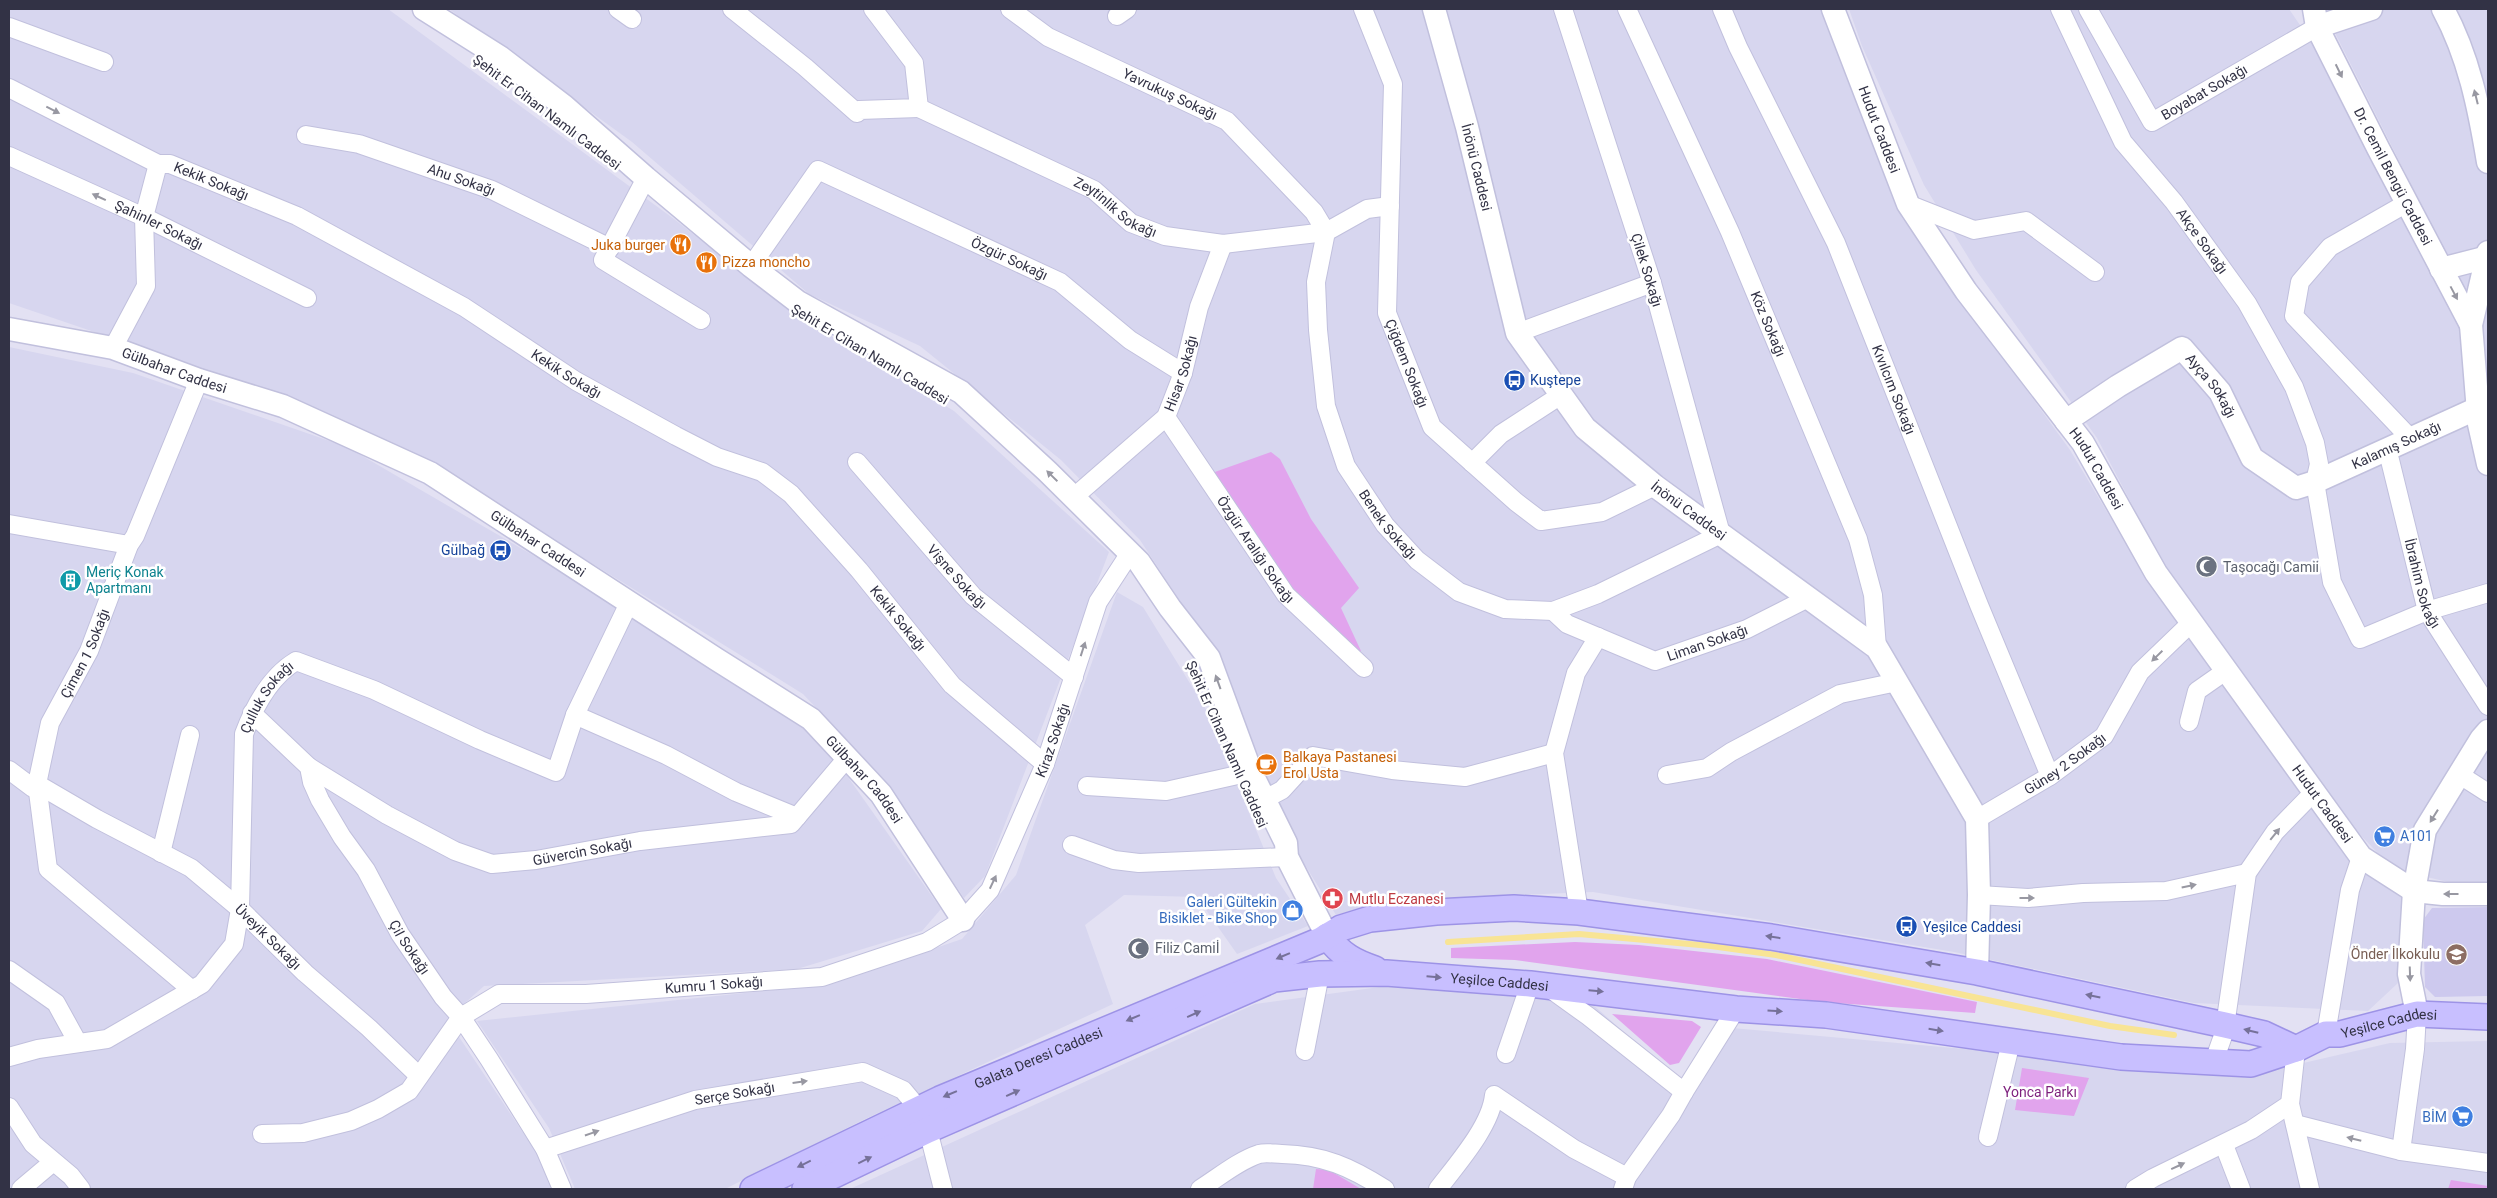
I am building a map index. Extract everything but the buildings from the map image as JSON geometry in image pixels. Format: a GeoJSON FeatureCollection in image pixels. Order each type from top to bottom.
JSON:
{"type":"FeatureCollection","features":[{"type":"Feature","properties":{"kind":"main road"},"geometry":{"type":"LineString","coordinates":[[1328,936],[1341,928],[1370,919],[1436,912],[1514,908],[1579,912],[1771,937],[1977,972],[2264,1034],[2296,1050]]}},
{"type":"Feature","properties":{"kind":"main road","name":"Yeşilce Caddesi"},"geometry":{"type":"LineString","coordinates":[[1328,936],[1337,950],[1349,959],[1386,973]]}},
{"type":"Feature","properties":{"kind":"main road","name":"Galata Deresi Caddesi"},"geometry":{"type":"LineString","coordinates":[[806,1189],[923,1119],[1328,936]]}},
{"type":"Feature","properties":{"kind":"main road","name":"Yeşilce Caddesi"},"geometry":{"type":"LineString","coordinates":[[1320,974],[1386,973],[1616,993],[1736,1009],[1826,1015],[2120,1057],[2251,1064],[2296,1050],[2326,1034],[2340,1034],[2417,1014],[2488,1017]]}},
{"type":"Feature","properties":{"kind":"main road","name":"Galata Deresi Caddesi"},"geometry":{"type":"LineString","coordinates":[[753,1189],[1274,979],[1320,974]]}},
{"type":"Feature","properties":{"kind":"street","name":"Şehit Er Cihan Namlı Caddesi"},"geometry":{"type":"LineString","coordinates":[[406,9],[494,70],[644,181],[798,302],[961,392],[1074,497],[1127,559]]}},
{"type":"Feature","properties":{"kind":"street","name":"Şehit Er Cihan Namlı Caddesi"},"geometry":{"type":"LineString","coordinates":[[424,9],[507,62],[564,106],[737,266],[792,308],[951,402],[1127,559],[1139,562],[1209,658],[1244,774],[1274,849],[1287,857]]}},
{"type":"Feature","properties":{"kind":"street"},"geometry":{"type":"LineString","coordinates":[[732,9],[805,66],[857,113],[859,110],[918,108],[914,63],[873,9]]}},
{"type":"Feature","properties":{"kind":"street","name":"Yavrukuş Sokağı"},"geometry":{"type":"LineString","coordinates":[[1010,9],[1048,37],[1227,121],[1314,212],[1326,232]]}},
{"type":"Feature","properties":{"kind":"street","name":"Çiğdem Sokağı"},"geometry":{"type":"LineString","coordinates":[[1363,9],[1393,84],[1387,313],[1432,427],[1541,521],[1602,512],[1656,486]]}},
{"type":"Feature","properties":{"kind":"street","name":"İnönü Caddesi"},"geometry":{"type":"LineString","coordinates":[[1434,9],[1467,127],[1517,332],[1585,428],[1656,486],[1877,648],[1977,819],[1979,895],[1977,972]]}},
{"type":"Feature","properties":{"kind":"street","name":"Çilek Sokağı"},"geometry":{"type":"LineString","coordinates":[[1563,9],[1652,283],[1722,534]]}},
{"type":"Feature","properties":{"kind":"street","name":"Köz Sokağı"},"geometry":{"type":"LineString","coordinates":[[1627,9],[1730,232],[1858,539],[1873,595],[1877,648]]}},
{"type":"Feature","properties":{"kind":"street","name":"Kıvılcım Sokağı"},"geometry":{"type":"LineString","coordinates":[[1722,9],[1738,47],[1836,243],[1975,596],[2050,776]]}},
{"type":"Feature","properties":{"kind":"street","name":"Hudut Caddesi"},"geometry":{"type":"LineString","coordinates":[[1833,9],[1908,204],[1966,291],[2083,443],[2156,573],[2361,857],[2414,891]]}},
{"type":"Feature","properties":{"kind":"street","name":"Akçe Sokağı"},"geometry":{"type":"LineString","coordinates":[[2060,9],[2124,142],[2174,202],[2247,303],[2294,387],[2315,444],[2319,464],[2315,482],[2332,582],[2360,639],[2427,611]]}},
{"type":"Feature","properties":{"kind":"street","name":"Boyabat Sokağı"},"geometry":{"type":"LineString","coordinates":[[2088,9],[2152,122],[2316,18]]}},
{"type":"Feature","properties":{"kind":"street","name":"Dr. Cemil Bengü Caddesi"},"geometry":{"type":"LineString","coordinates":[[2298,9],[2316,18],[2407,203],[2471,325]]}},
{"type":"Feature","properties":{"kind":"street"},"geometry":{"type":"LineString","coordinates":[[2316,18],[2371,9]]}},
{"type":"Feature","properties":{"kind":"street"},"geometry":{"type":"LineString","coordinates":[[2444,9],[2458,36],[2477,98],[2488,162]]}},
{"type":"Feature","properties":{"kind":"street"},"geometry":{"type":"LineString","coordinates":[[9,27],[104,62]]}},
{"type":"Feature","properties":{"kind":"street","name":"Kekik Sokağı"},"geometry":{"type":"LineString","coordinates":[[9,88],[158,164],[170,164],[296,216],[464,307],[576,381],[717,457],[762,472],[791,494],[832,540],[952,685],[1045,764]]}},
{"type":"Feature","properties":{"kind":"street","name":"Zeytinlik Sokağı"},"geometry":{"type":"LineString","coordinates":[[918,108],[1094,190],[1131,223],[1165,236],[1224,244],[1326,232]]}},
{"type":"Feature","properties":{"kind":"street","name":"Ahu Sokağı"},"geometry":{"type":"LineString","coordinates":[[306,135],[359,144],[492,190],[607,254],[701,320]]}},
{"type":"Feature","properties":{"kind":"street","name":"Şahinler Sokağı"},"geometry":{"type":"LineString","coordinates":[[9,156],[144,217],[307,298]]}},
{"type":"Feature","properties":{"kind":"street"},"geometry":{"type":"LineString","coordinates":[[114,348],[146,286],[144,217],[158,164]]}},
{"type":"Feature","properties":{"kind":"street","name":"Özgür Sokağı"},"geometry":{"type":"LineString","coordinates":[[752,266],[818,170],[1060,282],[1130,340],[1183,374]]}},
{"type":"Feature","properties":{"kind":"street"},"geometry":{"type":"LineString","coordinates":[[607,254],[644,181]]}},
{"type":"Feature","properties":{"kind":"street"},"geometry":{"type":"LineString","coordinates":[[2407,203],[2330,247],[2300,282],[2294,316],[2410,438]]}},
{"type":"Feature","properties":{"kind":"street"},"geometry":{"type":"LineString","coordinates":[[1908,204],[1974,230],[2026,221],[2095,272]]}},
{"type":"Feature","properties":{"kind":"street"},"geometry":{"type":"LineString","coordinates":[[1326,232],[1366,209],[1390,206]]}},
{"type":"Feature","properties":{"kind":"street","name":"Benek Sokağı"},"geometry":{"type":"LineString","coordinates":[[1326,232],[1316,282],[1318,330],[1326,406],[1346,466],[1385,525],[1418,560],[1459,592],[1505,609],[1553,611],[1598,594],[1722,534]]}},
{"type":"Feature","properties":{"kind":"street","name":"Hisar Sokağı"},"geometry":{"type":"LineString","coordinates":[[1074,497],[1166,417],[1183,374],[1199,307],[1224,244]]}},
{"type":"Feature","properties":{"kind":"street"},"geometry":{"type":"LineString","coordinates":[[2488,252],[2471,325],[2479,424],[2488,464]]}},
{"type":"Feature","properties":{"kind":"street"},"geometry":{"type":"LineString","coordinates":[[2441,269],[2488,257]]}},
{"type":"Feature","properties":{"kind":"street"},"geometry":{"type":"LineString","coordinates":[[1517,332],[1652,283]]}},
{"type":"Feature","properties":{"kind":"street","name":"Gülbahar Caddesi"},"geometry":{"type":"LineString","coordinates":[[9,329],[114,348],[199,380],[283,406],[430,473],[629,603],[811,718],[880,794],[963,920]]}},
{"type":"Feature","properties":{"kind":"street","name":"Ayça Sokağı"},"geometry":{"type":"LineString","coordinates":[[2066,421],[2118,386],[2182,348],[2220,392],[2252,458],[2296,488],[2315,482]]}},
{"type":"Feature","properties":{"kind":"street","name":"Çimen 1 Sokağı"},"geometry":{"type":"LineString","coordinates":[[192,990],[48,869],[35,786],[50,723],[89,650],[129,546],[135,536],[199,380]]}},
{"type":"Feature","properties":{"kind":"street"},"geometry":{"type":"LineString","coordinates":[[1472,463],[1501,434],[1561,395]]}},
{"type":"Feature","properties":{"kind":"street","name":"Kalamış Sokağı"},"geometry":{"type":"LineString","coordinates":[[2315,482],[2478,408]]}},
{"type":"Feature","properties":{"kind":"street","name":"Özgür Aralığı Sokağı"},"geometry":{"type":"LineString","coordinates":[[1166,417],[1286,595],[1364,668]]}},
{"type":"Feature","properties":{"kind":"street","name":"İbrahim Sokağı"},"geometry":{"type":"LineString","coordinates":[[2387,448],[2427,611],[2488,706]]}},
{"type":"Feature","properties":{"kind":"street","name":"Vişne Sokağı"},"geometry":{"type":"LineString","coordinates":[[857,462],[973,596],[1074,677]]}},
{"type":"Feature","properties":{"kind":"street"},"geometry":{"type":"LineString","coordinates":[[9,524],[129,546]]}},
{"type":"Feature","properties":{"kind":"street","name":"Kiraz Sokağı"},"geometry":{"type":"LineString","coordinates":[[963,920],[990,890],[1045,764],[1098,602],[1127,559]]}},
{"type":"Feature","properties":{"kind":"street"},"geometry":{"type":"LineString","coordinates":[[2427,611],[2488,593]]}},
{"type":"Feature","properties":{"kind":"street","name":"Liman Sokağı"},"geometry":{"type":"LineString","coordinates":[[1553,611],[1567,624],[1656,661],[1746,629],[1808,598]]}},
{"type":"Feature","properties":{"kind":"street","name":"Çulluk Sokağı"},"geometry":{"type":"LineString","coordinates":[[9,1056],[107,1039],[202,984],[234,944],[240,909],[244,734],[252,712],[282,669],[296,661],[374,690],[480,740],[556,772],[575,715],[629,603]]}},
{"type":"Feature","properties":{"kind":"street","name":"Güney 2 Sokağı"},"geometry":{"type":"LineString","coordinates":[[1977,819],[2050,776],[2104,736],[2140,672],[2192,622]]}},
{"type":"Feature","properties":{"kind":"street"},"geometry":{"type":"LineString","coordinates":[[1579,912],[1554,753],[1576,673],[1598,637]]}},
{"type":"Feature","properties":{"kind":"street"},"geometry":{"type":"LineString","coordinates":[[2188,722],[2197,691],[2227,670]]}},
{"type":"Feature","properties":{"kind":"street"},"geometry":{"type":"LineString","coordinates":[[1667,775],[1707,768],[1731,752],[1840,694],[1897,682]]}},
{"type":"Feature","properties":{"kind":"street","name":"Çil Sokağı"},"geometry":{"type":"LineString","coordinates":[[252,712],[309,767],[312,782],[320,800],[342,837],[366,870],[400,934],[443,997],[461,1017],[546,1149],[562,1189]]}},
{"type":"Feature","properties":{"kind":"street"},"geometry":{"type":"LineString","coordinates":[[575,715],[666,755],[736,792],[797,816]]}},
{"type":"Feature","properties":{"kind":"street"},"geometry":{"type":"LineString","coordinates":[[2402,1151],[2415,1049],[2417,1014],[2409,974],[2414,891],[2425,830],[2460,775],[2480,739],[2488,731]]}},
{"type":"Feature","properties":{"kind":"street"},"geometry":{"type":"LineString","coordinates":[[161,853],[190,735]]}},
{"type":"Feature","properties":{"kind":"street"},"geometry":{"type":"LineString","coordinates":[[1264,799],[1282,790],[1313,756],[1392,770],[1464,777],[1554,753]]}},
{"type":"Feature","properties":{"kind":"street","name":"Güvercin Sokağı"},"geometry":{"type":"LineString","coordinates":[[309,767],[387,815],[455,851],[492,864],[536,860],[640,841],[791,824],[847,758]]}},
{"type":"Feature","properties":{"kind":"street","name":"Üveyik Sokağı"},"geometry":{"type":"LineString","coordinates":[[9,770],[97,820],[191,868],[240,909],[305,973],[369,1028],[419,1076]]}},
{"type":"Feature","properties":{"kind":"street","name":"Şehit Er Cihan Namlı Caddesi"},"geometry":{"type":"LineString","coordinates":[[1244,774],[1264,799],[1286,843],[1287,857],[1328,936]]}},
{"type":"Feature","properties":{"kind":"street"},"geometry":{"type":"LineString","coordinates":[[1086,786],[1166,791],[1244,774]]}},
{"type":"Feature","properties":{"kind":"street"},"geometry":{"type":"LineString","coordinates":[[2460,775],[2488,793]]}},
{"type":"Feature","properties":{"kind":"street"},"geometry":{"type":"LineString","coordinates":[[2214,1061],[2225,1025],[2247,873],[2275,832],[2315,791]]}},
{"type":"Feature","properties":{"kind":"street"},"geometry":{"type":"LineString","coordinates":[[1072,845],[1114,860],[1139,863],[1287,857]]}},
{"type":"Feature","properties":{"kind":"street"},"geometry":{"type":"LineString","coordinates":[[2326,1034],[2350,890],[2361,857]]}},
{"type":"Feature","properties":{"kind":"street"},"geometry":{"type":"LineString","coordinates":[[1979,895],[2028,898],[2083,893],[2166,891],[2247,873]]}},
{"type":"Feature","properties":{"kind":"street"},"geometry":{"type":"LineString","coordinates":[[2414,891],[2443,894],[2488,894]]}},
{"type":"Feature","properties":{"kind":"street","name":"Kumru 1 Sokağı"},"geometry":{"type":"LineString","coordinates":[[461,1017],[499,994],[586,994],[822,977],[927,942],[963,920]]}},
{"type":"Feature","properties":{"kind":"street"},"geometry":{"type":"LineString","coordinates":[[9,970],[56,1003],[78,1043]]}},
{"type":"Feature","properties":{"kind":"street"},"geometry":{"type":"LineString","coordinates":[[1305,1050],[1320,974]]}},
{"type":"Feature","properties":{"kind":"street"},"geometry":{"type":"LineString","coordinates":[[1506,1054],[1538,986],[1588,1016],[1684,1092]]}},
{"type":"Feature","properties":{"kind":"street"},"geometry":{"type":"LineString","coordinates":[[1438,1189],[1485,1122],[1493,1108],[1494,1095],[1625,1183],[1671,1115],[1736,1009]]}},
{"type":"Feature","properties":{"kind":"street"},"geometry":{"type":"LineString","coordinates":[[262,1134],[303,1133],[351,1121],[378,1109],[409,1091],[461,1017]]}},
{"type":"Feature","properties":{"kind":"street"},"geometry":{"type":"LineString","coordinates":[[1988,1137],[2011,1042]]}},
{"type":"Feature","properties":{"kind":"street"},"geometry":{"type":"LineString","coordinates":[[2296,1050],[2290,1104],[2310,1189]]}},
{"type":"Feature","properties":{"kind":"street","name":"Serçe Sokağı"},"geometry":{"type":"LineString","coordinates":[[546,1149],[695,1100],[863,1072],[903,1090],[923,1119]]}},
{"type":"Feature","properties":{"kind":"street"},"geometry":{"type":"LineString","coordinates":[[2135,1189],[2155,1183],[2251,1130],[2290,1104]]}},
{"type":"Feature","properties":{"kind":"street"},"geometry":{"type":"LineString","coordinates":[[9,1108],[24,1134],[52,1162],[71,1176],[81,1189]]}},
{"type":"Feature","properties":{"kind":"street"},"geometry":{"type":"LineString","coordinates":[[923,1119],[943,1189]]}},
{"type":"Feature","properties":{"kind":"street"},"geometry":{"type":"LineString","coordinates":[[2295,1124],[2402,1151],[2488,1163]]}},
{"type":"Feature","properties":{"kind":"street"},"geometry":{"type":"LineString","coordinates":[[2224,1145],[2241,1189]]}},
{"type":"Feature","properties":{"kind":"street"},"geometry":{"type":"LineString","coordinates":[[1200,1189],[1236,1165],[1261,1153],[1302,1154],[1327,1160],[1356,1171],[1385,1189]]}},
{"type":"Feature","properties":{"kind":"street"},"geometry":{"type":"LineString","coordinates":[[21,1189],[52,1162]]}},
{"type":"Feature","properties":{"kind":"shaded area"},"geometry":{"type":"Polygon","coordinates":[[[9,9],[388,9],[674,219],[795,314],[954,411],[1109,552],[985,876],[964,898],[884,779],[803,694],[593,564],[362,429],[162,355],[9,303],[9,9]]]}},
{"type":"Feature","properties":{"kind":"shaded area"},"geometry":{"type":"Polygon","coordinates":[[[449,9],[1824,9],[1902,218],[2070,450],[2122,537],[2218,677],[2348,846],[2402,897],[2398,983],[2368,1011],[2194,1003],[1954,952],[1593,892],[1387,900],[1336,915],[1295,849],[1207,642],[1140,540],[1061,460],[920,346],[809,294],[632,142],[449,9]]]}},
{"type":"Feature","properties":{"kind":"shaded area"},"geometry":{"type":"Polygon","coordinates":[[[1849,9],[2289,9],[2328,66],[2460,325],[2477,444],[2488,483],[2488,886],[2469,887],[2393,869],[2350,824],[2197,628],[2097,438],[1976,270],[1924,185],[1862,46],[1849,9]]]}},
{"type":"Feature","properties":{"kind":"shaded area"},"geometry":{"type":"Polygon","coordinates":[[[2323,9],[2488,9],[2488,387],[2481,324],[2323,9]]]}},
{"type":"Feature","properties":{"kind":"shaded area"},"geometry":{"type":"Polygon","coordinates":[[[9,347],[133,373],[347,447],[610,600],[819,736],[941,909],[922,931],[797,969],[484,986],[447,1019],[538,1155],[551,1189],[9,1189],[9,347]]]}},
{"type":"Feature","properties":{"kind":"shaded area"},"geometry":{"type":"Polygon","coordinates":[[[1117,592],[1143,607],[1207,711],[1276,878],[1308,926],[1237,954],[1197,897],[1124,895],[1085,925],[1113,1004],[863,1120],[725,1189],[575,1189],[549,1128],[477,1021],[830,984],[962,939],[1016,875],[1117,592]]]}},
{"type":"Feature","properties":{"kind":"shaded area","name":"Önder İlkokulu"},"geometry":{"type":"Polygon","coordinates":[[[2488,907],[2488,996],[2435,997],[2425,987],[2423,920],[2432,908],[2488,907]]]}},
{"type":"Feature","properties":{"kind":"shaded area"},"geometry":{"type":"Polygon","coordinates":[[[1387,986],[1591,1003],[1679,1081],[1732,1028],[2251,1075],[2390,1043],[2488,1041],[2488,1189],[850,1189],[1255,1004],[1387,986]]]}},
{"type":"Feature","properties":{"kind":"green space"},"geometry":{"type":"Polygon","coordinates":[[[1271,452],[1280,459],[1311,519],[1359,588],[1341,608],[1361,651],[1355,653],[1290,589],[1212,473],[1271,452]]]}},
{"type":"Feature","properties":{"kind":"green space"},"geometry":{"type":"Polygon","coordinates":[[[1575,942],[1639,945],[1767,959],[1977,1002],[1975,1013],[1822,1002],[1515,960],[1451,958],[1451,948],[1575,942]]]}},
{"type":"Feature","properties":{"kind":"green space"},"geometry":{"type":"Polygon","coordinates":[[[1612,1014],[1692,1021],[1701,1027],[1679,1063],[1670,1065],[1612,1014]]]}},
{"type":"Feature","properties":{"kind":"green space","name":"Yonca Parkı"},"geometry":{"type":"Polygon","coordinates":[[[2022,1068],[2089,1078],[2074,1116],[2015,1110],[2022,1068]]]}},
{"type":"Feature","properties":{"kind":"green space"},"geometry":{"type":"Polygon","coordinates":[[[1316,1169],[1329,1170],[1361,1189],[1313,1189],[1316,1169]]]}},
{"type":"Feature","properties":{"kind":"green space"},"geometry":{"type":"Polygon","coordinates":[[[2451,1180],[2488,1186],[2488,1189],[2448,1189],[2451,1180]]]}},
{"type":"Feature","properties":{"kind":"waterway"},"geometry":{"type":"LineString","coordinates":[[1448,942],[1579,934],[1711,946],[1776,955],[2110,1026],[2174,1035]]}},
{"type":"Feature","properties":{"kind":"place","name":"Juka burger"},"geometry":{"type":"Point","coordinates":[681,245]}},
{"type":"Feature","properties":{"kind":"place","name":"Pizza moncho"},"geometry":{"type":"Point","coordinates":[706,262]}},
{"type":"Feature","properties":{"kind":"place","name":"Kuştepe"},"geometry":{"type":"Point","coordinates":[1514,380]}},
{"type":"Feature","properties":{"kind":"place","name":"Gülbağ"},"geometry":{"type":"Point","coordinates":[501,550]}},
{"type":"Feature","properties":{"kind":"place","name":"Taşocağı Camii"},"geometry":{"type":"Point","coordinates":[2207,567]}},
{"type":"Feature","properties":{"kind":"place","name":"Meriç Konak Apartmanı"},"geometry":{"type":"Point","coordinates":[70,580]}},
{"type":"Feature","properties":{"kind":"place","name":"Balkaya Pastanesi Erol Usta"},"geometry":{"type":"Point","coordinates":[1267,765]}},
{"type":"Feature","properties":{"kind":"place","name":"A101"},"geometry":{"type":"Point","coordinates":[2384,836]}},
{"type":"Feature","properties":{"kind":"place","name":"Mutlu Eczanesi"},"geometry":{"type":"Point","coordinates":[1333,899]}},
{"type":"Feature","properties":{"kind":"place","name":"Galeri Gültekin Bisiklet - Bike Shop"},"geometry":{"type":"Point","coordinates":[1293,910]}},
{"type":"Feature","properties":{"kind":"place","name":"Yeşilce Caddesi"},"geometry":{"type":"Point","coordinates":[1907,927]}},
{"type":"Feature","properties":{"kind":"place","name":"Filiz Camiİ"},"geometry":{"type":"Point","coordinates":[1139,948]}},
{"type":"Feature","properties":{"kind":"place","name":"Önder İlkokulu"},"geometry":{"type":"Point","coordinates":[2456,954]}},
{"type":"Feature","properties":{"kind":"place","name":"BİM"},"geometry":{"type":"Point","coordinates":[2463,1117]}}]}
